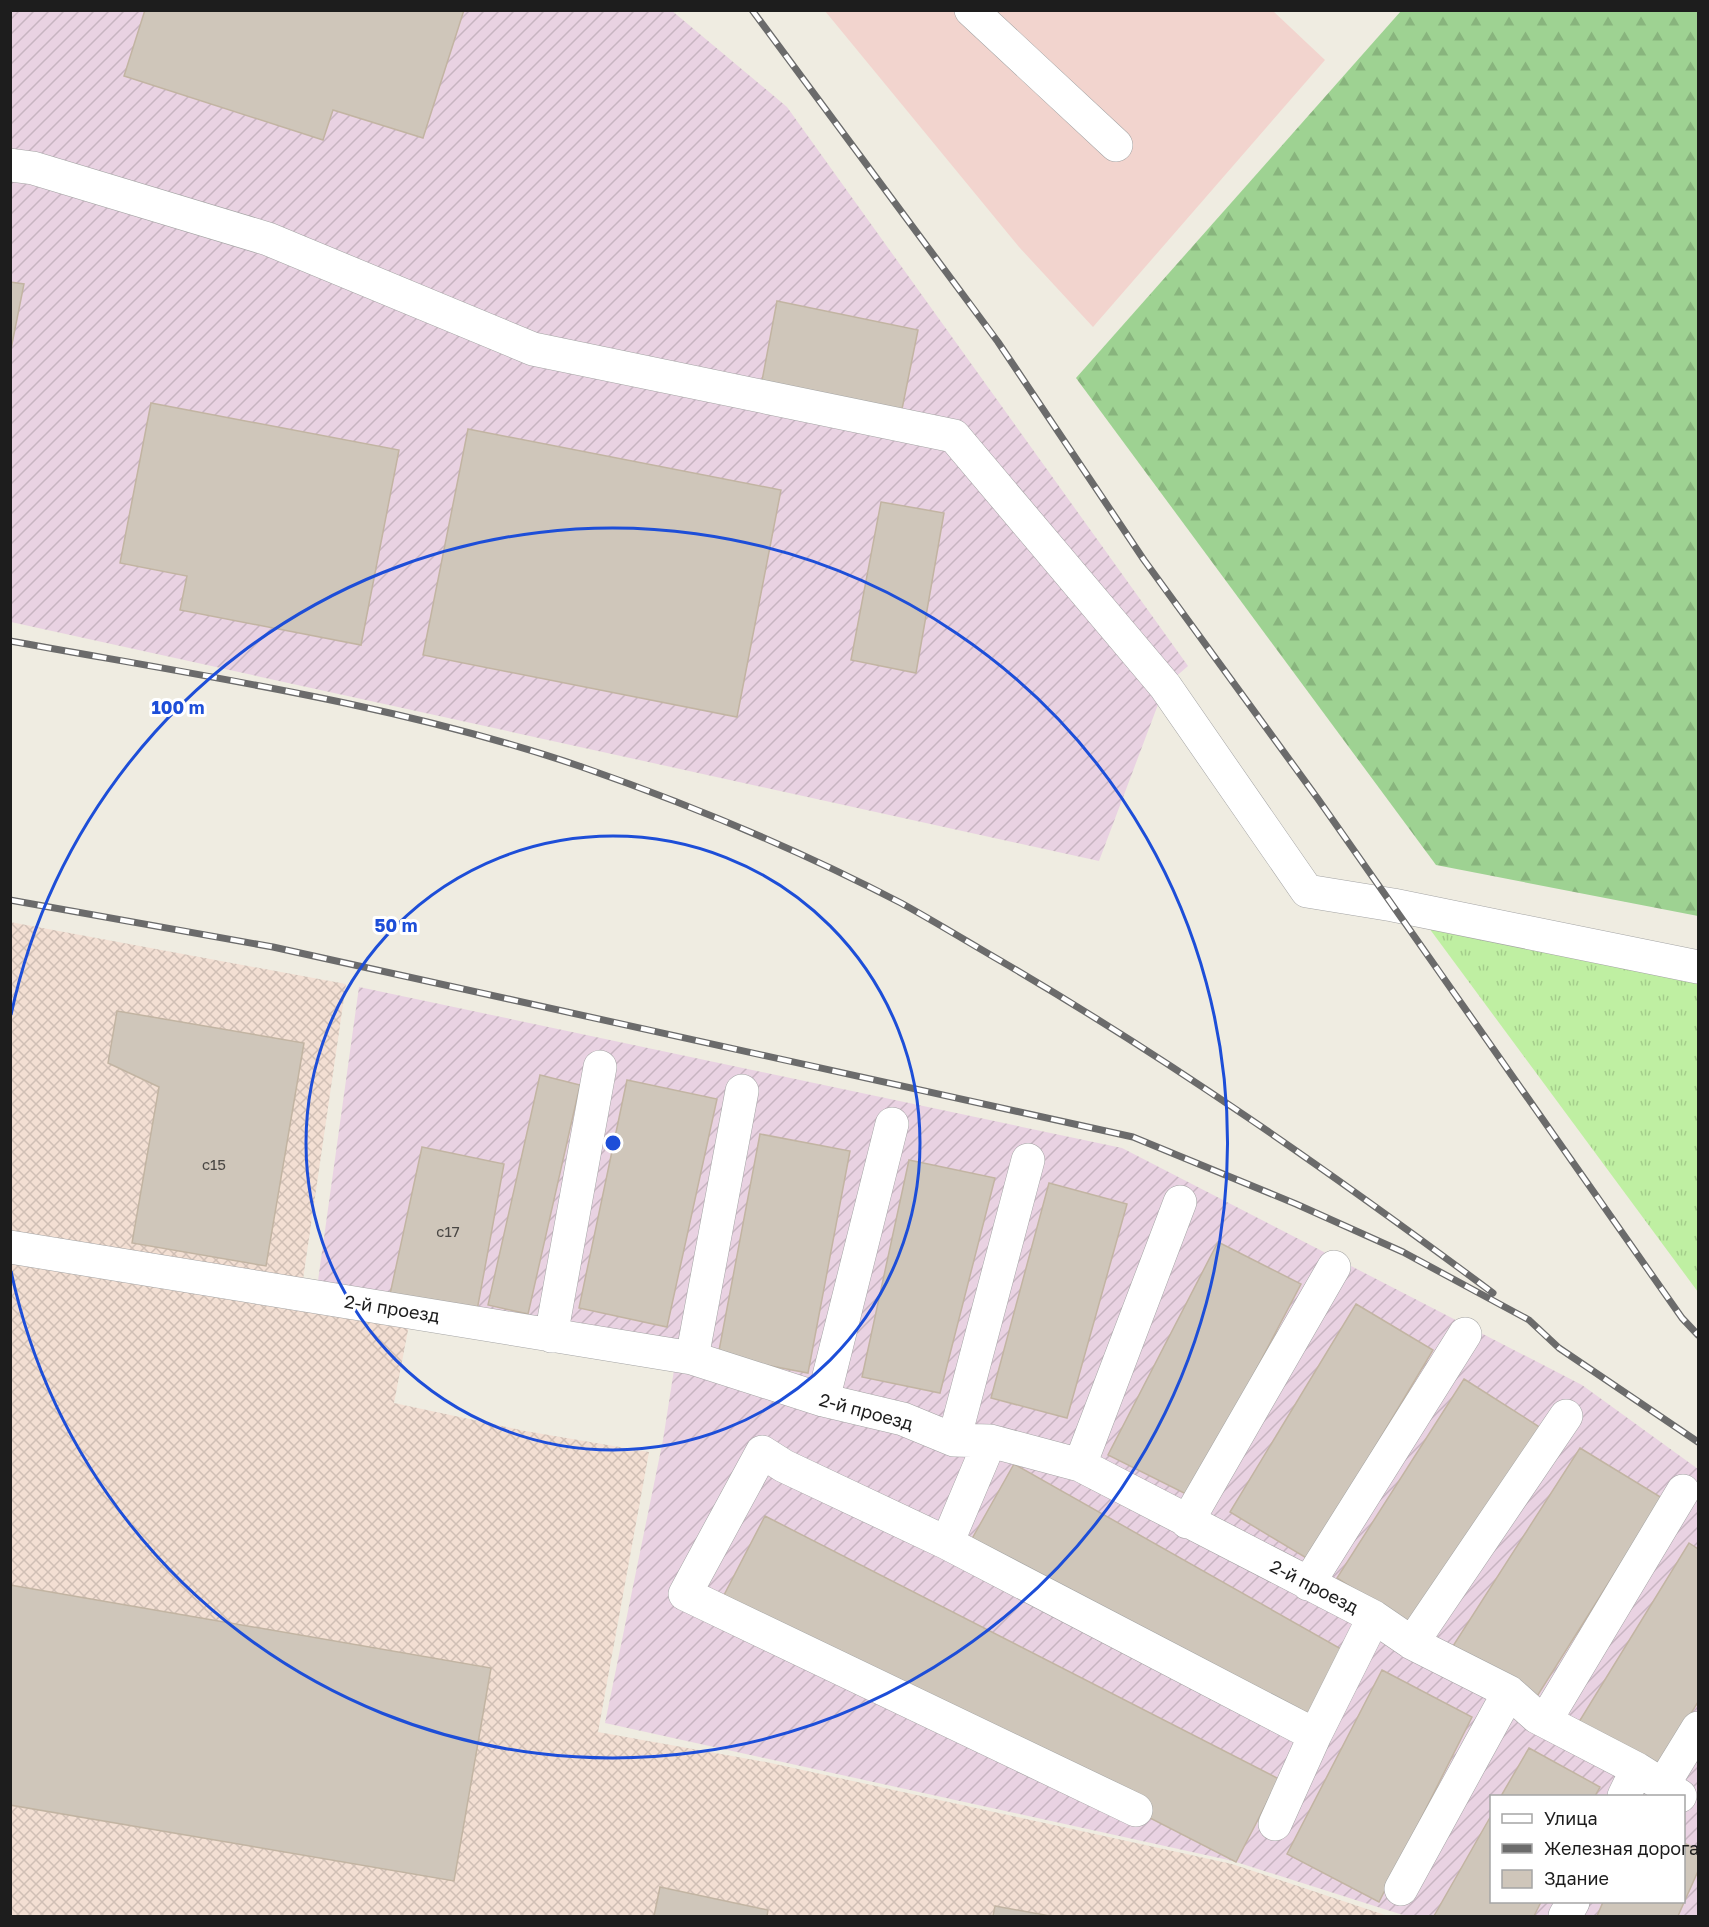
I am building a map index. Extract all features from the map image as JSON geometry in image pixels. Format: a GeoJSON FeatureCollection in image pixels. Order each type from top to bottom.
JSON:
{"type":"FeatureCollection","features":[{"type":"Feature","properties":{"kind":"street"},"geometry":{"type":"LineString","coordinates":[[971,10],[1116,145]]}},
{"type":"Feature","properties":{"kind":"street"},"geometry":{"type":"LineString","coordinates":[[10,165],[33,168],[268,239],[533,349],[954,436],[1165,686],[1307,891],[1394,905],[1698,967]]}},
{"type":"Feature","properties":{"kind":"street"},"geometry":{"type":"LineString","coordinates":[[551,1336],[600,1067]]}},
{"type":"Feature","properties":{"kind":"street"},"geometry":{"type":"LineString","coordinates":[[692,1358],[742,1091]]}},
{"type":"Feature","properties":{"kind":"street"},"geometry":{"type":"LineString","coordinates":[[823,1400],[892,1124]]}},
{"type":"Feature","properties":{"kind":"street"},"geometry":{"type":"LineString","coordinates":[[954,1440],[1028,1160]]}},
{"type":"Feature","properties":{"kind":"street"},"geometry":{"type":"LineString","coordinates":[[1080,1465],[1180,1202]]}},
{"type":"Feature","properties":{"kind":"street","name":"2-й проезд"},"geometry":{"type":"LineString","coordinates":[[10,1246],[692,1358],[823,1400],[903,1419],[954,1440],[990,1441],[1080,1465],[1374,1617],[1412,1643],[1509,1692],[1545,1722],[1657,1789]]}},
{"type":"Feature","properties":{"kind":"street"},"geometry":{"type":"LineString","coordinates":[[1187,1522],[1334,1267]]}},
{"type":"Feature","properties":{"kind":"street"},"geometry":{"type":"LineString","coordinates":[[1308,1584],[1465,1334]]}},
{"type":"Feature","properties":{"kind":"street"},"geometry":{"type":"LineString","coordinates":[[1412,1643],[1566,1416]]}},
{"type":"Feature","properties":{"kind":"street"},"geometry":{"type":"LineString","coordinates":[[947,1543],[990,1441]]}},
{"type":"Feature","properties":{"kind":"street"},"geometry":{"type":"LineString","coordinates":[[1136,1810],[686,1594],[762,1452],[784,1466],[947,1543],[1315,1735]]}},
{"type":"Feature","properties":{"kind":"street"},"geometry":{"type":"LineString","coordinates":[[1545,1722],[1683,1491]]}},
{"type":"Feature","properties":{"kind":"street"},"geometry":{"type":"LineString","coordinates":[[1275,1824],[1315,1735],[1374,1617]]}},
{"type":"Feature","properties":{"kind":"street"},"geometry":{"type":"LineString","coordinates":[[1401,1889],[1509,1692]]}},
{"type":"Feature","properties":{"kind":"street"},"geometry":{"type":"LineString","coordinates":[[1657,1789],[1698,1728]]}},
{"type":"Feature","properties":{"kind":"street"},"geometry":{"type":"LineString","coordinates":[[1565,1917],[1572,1903]]}},
{"type":"Feature","properties":{"kind":"shaded area"},"geometry":{"type":"Polygon","coordinates":[[[671,10],[787,107],[1188,666],[1165,686],[1099,861],[11,622],[11,11],[671,10]]]}},
{"type":"Feature","properties":{"kind":"shaded area"},"geometry":{"type":"Polygon","coordinates":[[[825,11],[1273,11],[1325,60],[1093,327],[1019,247],[825,11]]]}},
{"type":"Feature","properties":{"kind":"shaded area"},"geometry":{"type":"Polygon","coordinates":[[[10,922],[346,984],[300,1300],[409,1325],[394,1403],[525,1431],[649,1452],[598,1732],[766,1762],[1232,1864],[1388,1916],[11,1916],[10,922]]]}},
{"type":"Feature","properties":{"kind":"shaded area"},"geometry":{"type":"Polygon","coordinates":[[[359,987],[1122,1148],[1582,1385],[1698,1469],[1698,1916],[1406,1916],[1233,1861],[605,1723],[663,1440],[676,1357],[316,1295],[359,987]]]}},
{"type":"Feature","properties":{"kind":"green space"},"geometry":{"type":"Polygon","coordinates":[[[1401,11],[1698,11],[1698,916],[1436,865],[1076,378],[1401,11]]]}},
{"type":"Feature","properties":{"kind":"green space"},"geometry":{"type":"Polygon","coordinates":[[[1429,928],[1698,982],[1698,1292],[1429,928]]]}},
{"type":"Feature","properties":{"kind":"building"},"geometry":{"type":"Polygon","coordinates":[[[145,10],[464,10],[423,138],[333,110],[323,140],[124,76],[145,10]]]}},
{"type":"Feature","properties":{"kind":"building"},"geometry":{"type":"Polygon","coordinates":[[[10,282],[24,284],[10,354],[10,282]]]}},
{"type":"Feature","properties":{"kind":"building"},"geometry":{"type":"Polygon","coordinates":[[[777,301],[918,330],[901,414],[761,386],[777,301]]]}},
{"type":"Feature","properties":{"kind":"building"},"geometry":{"type":"Polygon","coordinates":[[[151,403],[399,450],[361,645],[180,610],[187,576],[120,563],[151,403]]]}},
{"type":"Feature","properties":{"kind":"building"},"geometry":{"type":"Polygon","coordinates":[[[468,429],[781,490],[737,717],[423,655],[468,429]]]}},
{"type":"Feature","properties":{"kind":"building"},"geometry":{"type":"Polygon","coordinates":[[[881,502],[944,513],[916,673],[851,660],[881,502]]]}},
{"type":"Feature","properties":{"kind":"building"},"geometry":{"type":"Polygon","coordinates":[[[117,1011],[304,1043],[266,1266],[132,1243],[159,1087],[108,1063],[117,1011]]]}},
{"type":"Feature","properties":{"kind":"building"},"geometry":{"type":"Polygon","coordinates":[[[540,1075],[580,1085],[528,1314],[488,1305],[540,1075]]]}},
{"type":"Feature","properties":{"kind":"building"},"geometry":{"type":"Polygon","coordinates":[[[627,1080],[717,1099],[667,1327],[579,1308],[627,1080]]]}},
{"type":"Feature","properties":{"kind":"building"},"geometry":{"type":"Polygon","coordinates":[[[760,1134],[850,1151],[808,1373],[718,1356],[760,1134]]]}},
{"type":"Feature","properties":{"kind":"building"},"geometry":{"type":"Polygon","coordinates":[[[422,1147],[504,1164],[476,1316],[389,1299],[422,1147]]]}},
{"type":"Feature","properties":{"kind":"building"},"geometry":{"type":"Polygon","coordinates":[[[909,1160],[995,1178],[940,1393],[862,1377],[909,1160]]]}},
{"type":"Feature","properties":{"kind":"building"},"geometry":{"type":"Polygon","coordinates":[[[1049,1183],[1127,1204],[1067,1418],[991,1398],[1049,1183]]]}},
{"type":"Feature","properties":{"kind":"building"},"geometry":{"type":"Polygon","coordinates":[[[1218,1242],[1301,1284],[1190,1496],[1108,1455],[1218,1242]]]}},
{"type":"Feature","properties":{"kind":"building"},"geometry":{"type":"Polygon","coordinates":[[[1356,1304],[1433,1350],[1308,1559],[1230,1512],[1356,1304]]]}},
{"type":"Feature","properties":{"kind":"building"},"geometry":{"type":"Polygon","coordinates":[[[1464,1379],[1541,1428],[1412,1627],[1337,1578],[1464,1379]]]}},
{"type":"Feature","properties":{"kind":"building"},"geometry":{"type":"Polygon","coordinates":[[[1580,1448],[1662,1498],[1536,1698],[1453,1646],[1580,1448]]]}},
{"type":"Feature","properties":{"kind":"building"},"geometry":{"type":"Polygon","coordinates":[[[1014,1464],[1357,1658],[1314,1732],[969,1544],[1014,1464]]]}},
{"type":"Feature","properties":{"kind":"building"},"geometry":{"type":"Polygon","coordinates":[[[765,1516],[1279,1779],[1236,1862],[722,1599],[765,1516]]]}},
{"type":"Feature","properties":{"kind":"building"},"geometry":{"type":"Polygon","coordinates":[[[1689,1543],[1698,1549],[1698,1702],[1651,1778],[1574,1730],[1689,1543]]]}},
{"type":"Feature","properties":{"kind":"building"},"geometry":{"type":"Polygon","coordinates":[[[10,1585],[491,1668],[454,1881],[10,1805],[10,1585]]]}},
{"type":"Feature","properties":{"kind":"building"},"geometry":{"type":"Polygon","coordinates":[[[1382,1670],[1472,1717],[1379,1902],[1287,1854],[1382,1670]]]}},
{"type":"Feature","properties":{"kind":"building"},"geometry":{"type":"Polygon","coordinates":[[[1529,1748],[1600,1787],[1596,1795],[1502,1795],[1529,1748]]]}},
{"type":"Feature","properties":{"kind":"building"},"geometry":{"type":"Polygon","coordinates":[[[1490,1818],[1490,1903],[1540,1903],[1534,1916],[1434,1916],[1490,1818]]]}},
{"type":"Feature","properties":{"kind":"building"},"geometry":{"type":"Polygon","coordinates":[[[1685,1844],[1698,1850],[1698,1871],[1685,1900],[1685,1844]]]}},
{"type":"Feature","properties":{"kind":"building"},"geometry":{"type":"Polygon","coordinates":[[[660,1887],[768,1910],[767,1916],[654,1916],[660,1887]]]}},
{"type":"Feature","properties":{"kind":"building"},"geometry":{"type":"Polygon","coordinates":[[[1603,1903],[1684,1903],[1678,1916],[1597,1916],[1603,1903]]]}},
{"type":"Feature","properties":{"kind":"building"},"geometry":{"type":"Polygon","coordinates":[[[995,1906],[1050,1916],[993,1916],[995,1906]]]}},
{"type":"Feature","properties":{"kind":"railway"},"geometry":{"type":"LineString","coordinates":[[752,10],[998,342],[1144,560],[1318,799],[1682,1318],[1698,1335]]}},
{"type":"Feature","properties":{"kind":"railway"},"geometry":{"type":"LineString","coordinates":[[10,641],[299,694],[442,726],[582,767],[704,813],[784,847],[913,909],[1123,1035],[1372,1204],[1493,1293]]}},
{"type":"Feature","properties":{"kind":"railway"},"geometry":{"type":"LineString","coordinates":[[10,900],[273,947],[1133,1137],[1296,1204],[1403,1252],[1529,1320],[1559,1348],[1698,1442]]}}]}
